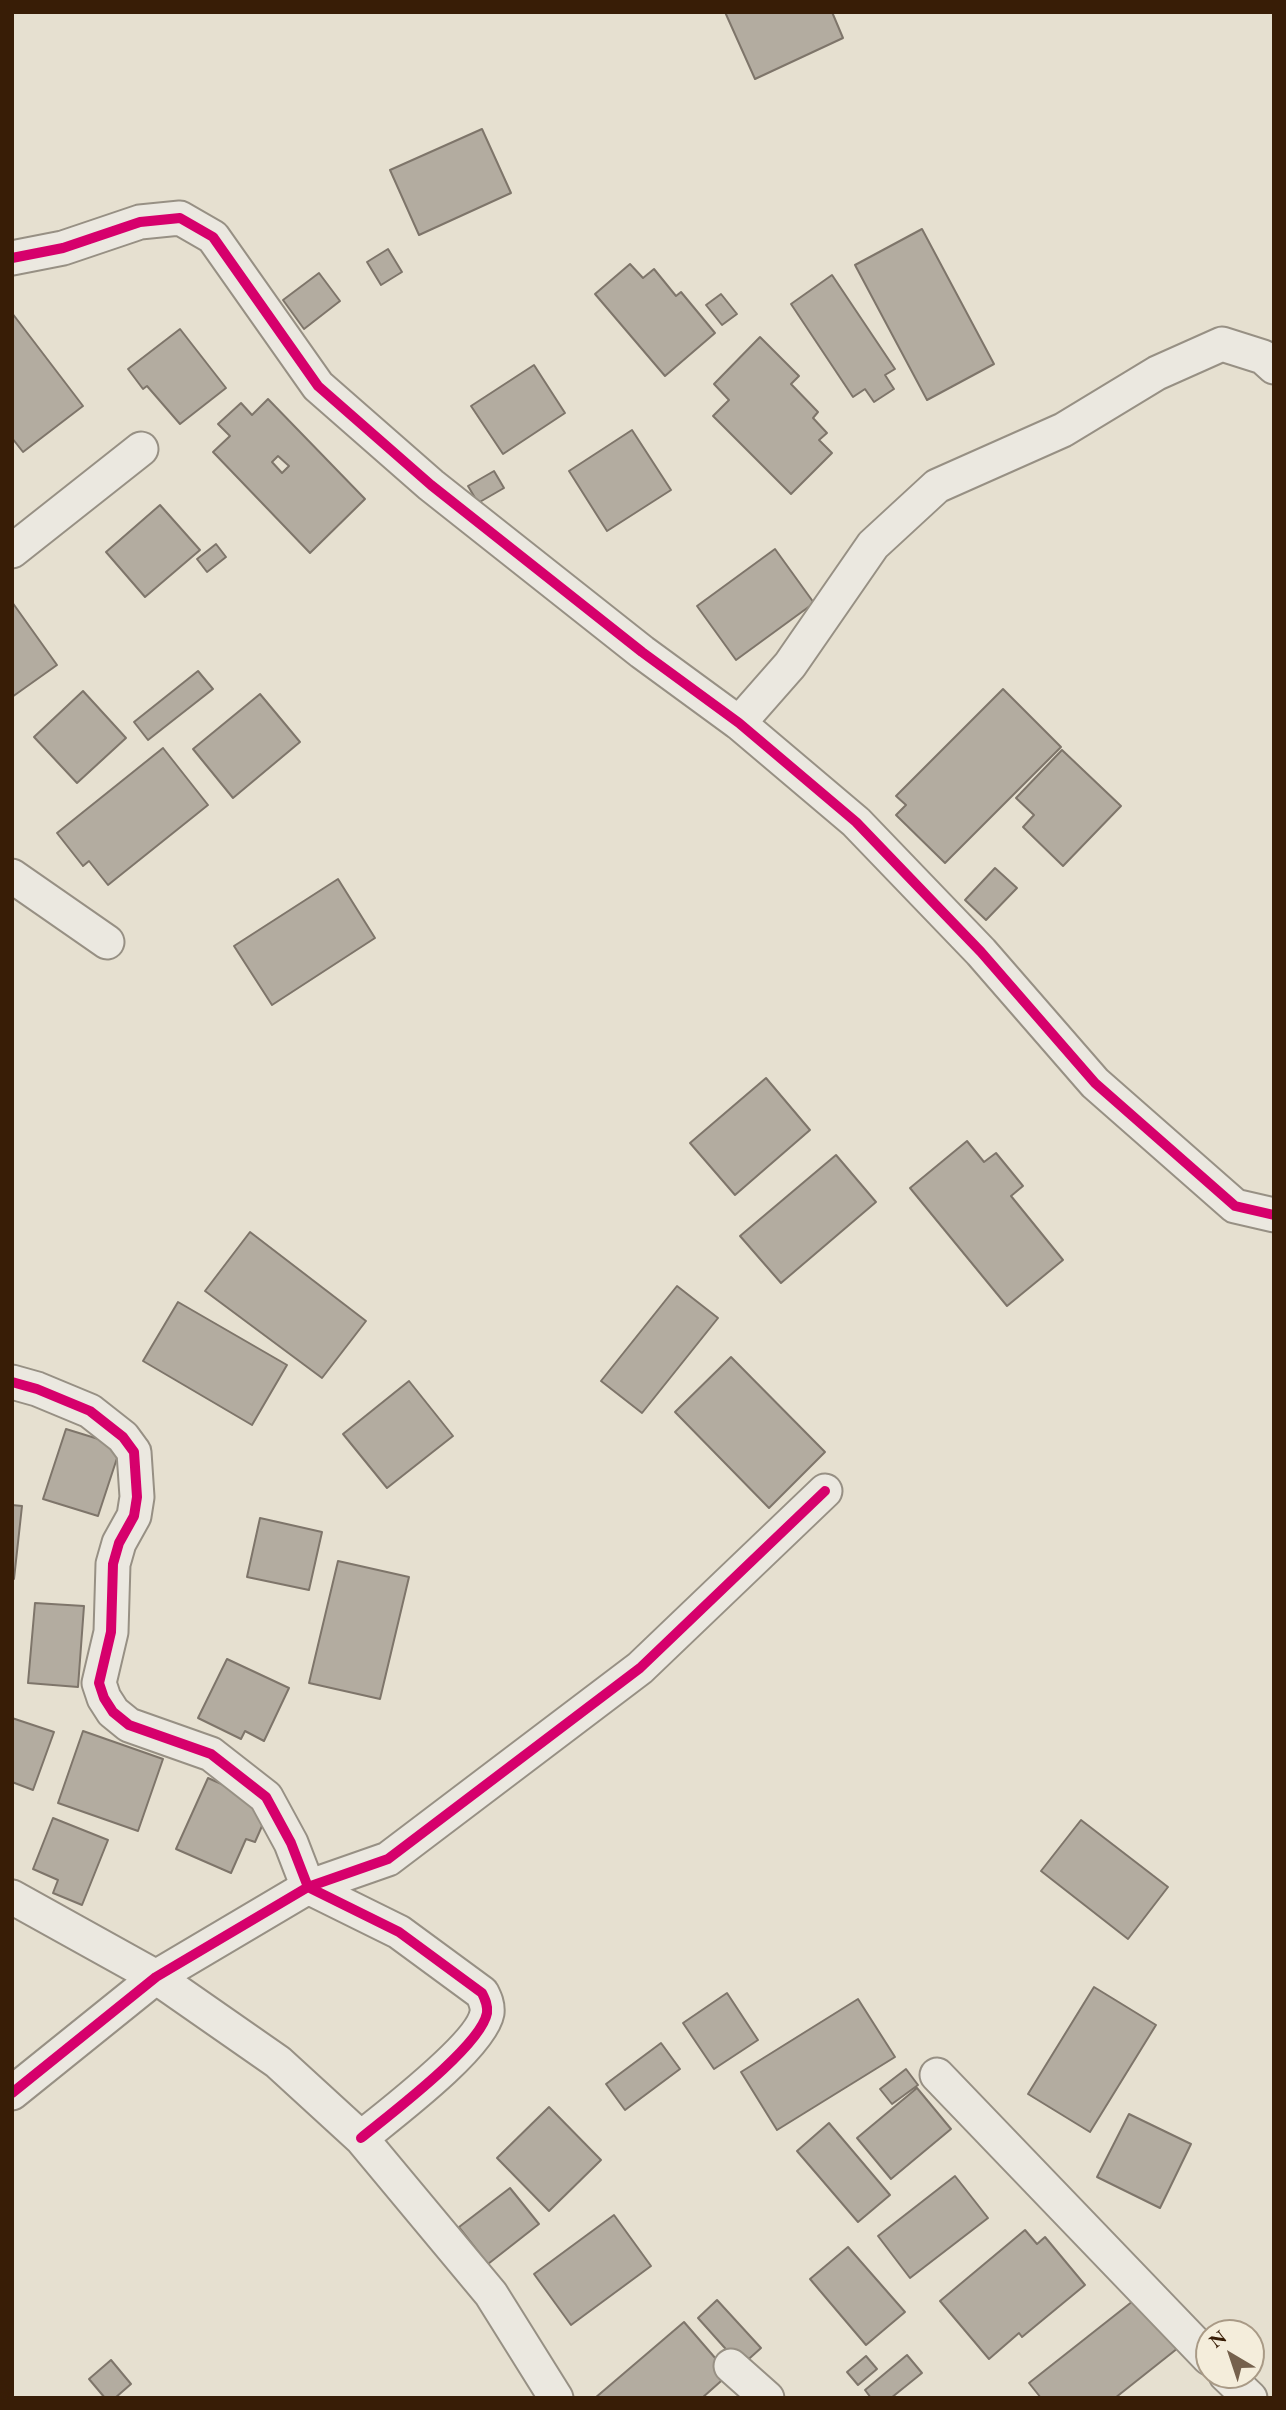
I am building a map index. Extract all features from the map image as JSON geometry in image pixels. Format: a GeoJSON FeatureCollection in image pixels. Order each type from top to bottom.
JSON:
{"type":"FeatureCollection","features":[{"type":"Feature","properties":{"kind":"street"},"geometry":{"type":"LineString","coordinates":[[12,258],[63,248],[140,222],[180,218],[213,237],[318,386],[452,502],[642,653],[739,723],[856,822],[981,952],[1096,1083],[1236,1206],[1274,1214]]}},
{"type":"Feature","properties":{"kind":"street"},"geometry":{"type":"LineString","coordinates":[[739,723],[790,664],[873,545],[937,486],[1063,430],[1157,373],[1222,344],[1263,357],[1274,367]]}},
{"type":"Feature","properties":{"kind":"street"},"geometry":{"type":"LineString","coordinates":[[12,551],[141,449]]}},
{"type":"Feature","properties":{"kind":"street"},"geometry":{"type":"LineString","coordinates":[[12,876],[107,942]]}},
{"type":"Feature","properties":{"kind":"street"},"geometry":{"type":"LineString","coordinates":[[12,1382],[37,1389],[90,1411],[123,1437],[134,1452],[137,1497],[134,1516],[119,1544],[113,1563],[111,1632],[99,1683],[113,1712],[129,1725],[211,1754],[266,1797],[291,1843],[308,1887],[399,1932],[482,1993],[486,2002],[486,2015],[473,2038],[451,2061],[361,2138]]}},
{"type":"Feature","properties":{"kind":"street"},"geometry":{"type":"LineString","coordinates":[[12,2093],[156,1977],[308,1887],[388,1859],[640,1668],[825,1491]]}},
{"type":"Feature","properties":{"kind":"street"},"geometry":{"type":"LineString","coordinates":[[12,1898],[156,1977],[278,2062],[361,2138],[491,2294],[556,2398]]}},
{"type":"Feature","properties":{"kind":"street"},"geometry":{"type":"LineString","coordinates":[[937,2075],[1195,2343]]}},
{"type":"Feature","properties":{"kind":"street"},"geometry":{"type":"LineString","coordinates":[[731,2366],[767,2398]]}},
{"type":"Feature","properties":{"kind":"building"},"geometry":{"type":"Polygon","coordinates":[[[725,12],[832,12],[843,38],[755,79],[725,12]]]}},
{"type":"Feature","properties":{"kind":"building"},"geometry":{"type":"Polygon","coordinates":[[[482,129],[511,193],[419,235],[390,170],[482,129]]]}},
{"type":"Feature","properties":{"kind":"building"},"geometry":{"type":"Polygon","coordinates":[[[922,229],[994,364],[927,400],[855,265],[922,229]]]}},
{"type":"Feature","properties":{"kind":"building"},"geometry":{"type":"Polygon","coordinates":[[[388,249],[402,272],[381,285],[367,262],[388,249]]]}},
{"type":"Feature","properties":{"kind":"building"},"geometry":{"type":"Polygon","coordinates":[[[630,264],[643,278],[654,269],[676,296],[681,292],[715,333],[665,376],[595,294],[630,264]]]}},
{"type":"Feature","properties":{"kind":"building"},"geometry":{"type":"Polygon","coordinates":[[[319,273],[340,301],[304,329],[283,300],[319,273]]]}},
{"type":"Feature","properties":{"kind":"building"},"geometry":{"type":"Polygon","coordinates":[[[832,275],[895,369],[885,375],[894,389],[874,402],[865,389],[853,397],[791,304],[832,275]]]}},
{"type":"Feature","properties":{"kind":"building"},"geometry":{"type":"Polygon","coordinates":[[[721,294],[737,314],[722,325],[706,305],[721,294]]]}},
{"type":"Feature","properties":{"kind":"building"},"geometry":{"type":"Polygon","coordinates":[[[12,313],[83,406],[23,452],[12,438],[12,313]]]}},
{"type":"Feature","properties":{"kind":"building"},"geometry":{"type":"Polygon","coordinates":[[[180,329],[226,388],[180,424],[147,386],[143,389],[128,369],[180,329]]]}},
{"type":"Feature","properties":{"kind":"building"},"geometry":{"type":"Polygon","coordinates":[[[760,337],[799,376],[791,384],[818,412],[813,418],[827,433],[819,440],[832,453],[791,494],[713,416],[729,400],[714,384],[760,337]]]}},
{"type":"Feature","properties":{"kind":"building"},"geometry":{"type":"Polygon","coordinates":[[[534,365],[565,413],[503,454],[471,406],[534,365]]]}},
{"type":"Feature","properties":{"kind":"building"},"geometry":{"type":"Polygon","coordinates":[[[268,399],[365,499],[310,553],[213,452],[230,436],[218,424],[241,403],[252,415],[268,399]],[[278,456],[272,462],[282,473],[289,466],[278,456]]]}},
{"type":"Feature","properties":{"kind":"building"},"geometry":{"type":"Polygon","coordinates":[[[632,430],[671,490],[607,531],[569,471],[632,430]]]}},
{"type":"Feature","properties":{"kind":"building"},"geometry":{"type":"Polygon","coordinates":[[[494,471],[504,488],[478,503],[468,486],[494,471]]]}},
{"type":"Feature","properties":{"kind":"building"},"geometry":{"type":"Polygon","coordinates":[[[160,505],[200,550],[145,597],[106,552],[160,505]]]}},
{"type":"Feature","properties":{"kind":"building"},"geometry":{"type":"Polygon","coordinates":[[[216,544],[226,557],[207,572],[197,559],[216,544]]]}},
{"type":"Feature","properties":{"kind":"building"},"geometry":{"type":"Polygon","coordinates":[[[775,549],[814,603],[736,660],[697,606],[775,549]]]}},
{"type":"Feature","properties":{"kind":"building"},"geometry":{"type":"Polygon","coordinates":[[[12,602],[57,665],[12,697],[12,602]]]}},
{"type":"Feature","properties":{"kind":"building"},"geometry":{"type":"Polygon","coordinates":[[[198,671],[213,689],[148,740],[134,722],[198,671]]]}},
{"type":"Feature","properties":{"kind":"building"},"geometry":{"type":"Polygon","coordinates":[[[1003,689],[1061,747],[945,863],[896,815],[906,805],[896,796],[1003,689]]]}},
{"type":"Feature","properties":{"kind":"building"},"geometry":{"type":"Polygon","coordinates":[[[83,691],[126,738],[77,783],[34,737],[83,691]]]}},
{"type":"Feature","properties":{"kind":"building"},"geometry":{"type":"Polygon","coordinates":[[[260,694],[300,742],[233,798],[193,749],[260,694]]]}},
{"type":"Feature","properties":{"kind":"building"},"geometry":{"type":"Polygon","coordinates":[[[163,748],[208,805],[108,885],[89,861],[83,866],[57,833],[163,748]]]}},
{"type":"Feature","properties":{"kind":"building"},"geometry":{"type":"Polygon","coordinates":[[[1062,750],[1121,806],[1063,866],[1023,827],[1034,815],[1016,798],[1062,750]]]}},
{"type":"Feature","properties":{"kind":"building"},"geometry":{"type":"Polygon","coordinates":[[[995,868],[1017,888],[986,920],[965,900],[995,868]]]}},
{"type":"Feature","properties":{"kind":"building"},"geometry":{"type":"Polygon","coordinates":[[[338,879],[375,938],[272,1005],[234,946],[338,879]]]}},
{"type":"Feature","properties":{"kind":"building"},"geometry":{"type":"Polygon","coordinates":[[[766,1078],[810,1130],[735,1195],[690,1143],[766,1078]]]}},
{"type":"Feature","properties":{"kind":"building"},"geometry":{"type":"Polygon","coordinates":[[[967,1141],[984,1162],[996,1153],[1023,1186],[1011,1196],[1063,1260],[1007,1306],[910,1188],[967,1141]]]}},
{"type":"Feature","properties":{"kind":"building"},"geometry":{"type":"Polygon","coordinates":[[[836,1155],[876,1202],[781,1283],[740,1236],[836,1155]]]}},
{"type":"Feature","properties":{"kind":"building"},"geometry":{"type":"Polygon","coordinates":[[[250,1232],[366,1321],[322,1378],[205,1291],[250,1232]]]}},
{"type":"Feature","properties":{"kind":"building"},"geometry":{"type":"Polygon","coordinates":[[[677,1286],[718,1318],[642,1413],[601,1381],[677,1286]]]}},
{"type":"Feature","properties":{"kind":"building"},"geometry":{"type":"Polygon","coordinates":[[[178,1302],[287,1365],[252,1425],[143,1361],[178,1302]]]}},
{"type":"Feature","properties":{"kind":"building"},"geometry":{"type":"Polygon","coordinates":[[[731,1357],[825,1452],[769,1508],[675,1412],[731,1357]]]}},
{"type":"Feature","properties":{"kind":"building"},"geometry":{"type":"Polygon","coordinates":[[[409,1381],[453,1436],[387,1488],[343,1434],[409,1381]]]}},
{"type":"Feature","properties":{"kind":"building"},"geometry":{"type":"Polygon","coordinates":[[[66,1429],[121,1446],[98,1516],[43,1499],[66,1429]]]}},
{"type":"Feature","properties":{"kind":"building"},"geometry":{"type":"Polygon","coordinates":[[[12,1505],[22,1506],[14,1579],[12,1579],[12,1505]]]}},
{"type":"Feature","properties":{"kind":"building"},"geometry":{"type":"Polygon","coordinates":[[[260,1518],[322,1532],[309,1590],[247,1577],[260,1518]]]}},
{"type":"Feature","properties":{"kind":"building"},"geometry":{"type":"Polygon","coordinates":[[[338,1561],[409,1577],[380,1699],[309,1683],[338,1561]]]}},
{"type":"Feature","properties":{"kind":"building"},"geometry":{"type":"Polygon","coordinates":[[[35,1603],[84,1606],[78,1687],[28,1683],[35,1603]]]}},
{"type":"Feature","properties":{"kind":"building"},"geometry":{"type":"Polygon","coordinates":[[[227,1659],[289,1688],[264,1741],[245,1731],[241,1739],[198,1718],[227,1659]]]}},
{"type":"Feature","properties":{"kind":"building"},"geometry":{"type":"Polygon","coordinates":[[[12,1718],[54,1732],[33,1790],[12,1782],[12,1718]]]}},
{"type":"Feature","properties":{"kind":"building"},"geometry":{"type":"Polygon","coordinates":[[[83,1731],[163,1759],[138,1831],[58,1803],[83,1731]]]}},
{"type":"Feature","properties":{"kind":"building"},"geometry":{"type":"Polygon","coordinates":[[[208,1778],[262,1802],[266,1817],[255,1842],[246,1839],[231,1873],[176,1849],[208,1778]]]}},
{"type":"Feature","properties":{"kind":"building"},"geometry":{"type":"Polygon","coordinates":[[[53,1818],[108,1840],[82,1905],[53,1893],[58,1880],[33,1869],[53,1818]]]}},
{"type":"Feature","properties":{"kind":"building"},"geometry":{"type":"Polygon","coordinates":[[[1081,1820],[1168,1887],[1128,1939],[1041,1871],[1081,1820]]]}},
{"type":"Feature","properties":{"kind":"building"},"geometry":{"type":"Polygon","coordinates":[[[1094,1987],[1156,2025],[1090,2132],[1028,2094],[1094,1987]]]}},
{"type":"Feature","properties":{"kind":"building"},"geometry":{"type":"Polygon","coordinates":[[[727,1993],[758,2040],[714,2069],[683,2023],[727,1993]]]}},
{"type":"Feature","properties":{"kind":"building"},"geometry":{"type":"Polygon","coordinates":[[[858,1999],[895,2057],[777,2130],[741,2072],[858,1999]]]}},
{"type":"Feature","properties":{"kind":"building"},"geometry":{"type":"Polygon","coordinates":[[[661,2043],[680,2069],[625,2110],[606,2084],[661,2043]]]}},
{"type":"Feature","properties":{"kind":"building"},"geometry":{"type":"Polygon","coordinates":[[[906,2069],[918,2085],[892,2104],[880,2089],[906,2069]]]}},
{"type":"Feature","properties":{"kind":"building"},"geometry":{"type":"Polygon","coordinates":[[[917,2088],[951,2129],[891,2179],[857,2138],[917,2088]]]}},
{"type":"Feature","properties":{"kind":"building"},"geometry":{"type":"Polygon","coordinates":[[[549,2107],[601,2160],[549,2211],[497,2158],[549,2107]]]}},
{"type":"Feature","properties":{"kind":"building"},"geometry":{"type":"Polygon","coordinates":[[[1129,2114],[1191,2144],[1160,2208],[1097,2177],[1129,2114]]]}},
{"type":"Feature","properties":{"kind":"building"},"geometry":{"type":"Polygon","coordinates":[[[829,2123],[890,2195],[858,2222],[797,2151],[829,2123]]]}},
{"type":"Feature","properties":{"kind":"building"},"geometry":{"type":"Polygon","coordinates":[[[955,2176],[988,2218],[910,2278],[878,2236],[955,2176]]]}},
{"type":"Feature","properties":{"kind":"building"},"geometry":{"type":"Polygon","coordinates":[[[510,2188],[539,2224],[488,2264],[459,2227],[510,2188]]]}},
{"type":"Feature","properties":{"kind":"building"},"geometry":{"type":"Polygon","coordinates":[[[614,2215],[651,2266],[571,2325],[534,2274],[614,2215]]]}},
{"type":"Feature","properties":{"kind":"building"},"geometry":{"type":"Polygon","coordinates":[[[1025,2230],[1037,2244],[1045,2237],[1085,2285],[1022,2337],[1019,2333],[989,2359],[940,2301],[1025,2230]]]}},
{"type":"Feature","properties":{"kind":"building"},"geometry":{"type":"Polygon","coordinates":[[[848,2247],[905,2312],[866,2345],[810,2279],[848,2247]]]}},
{"type":"Feature","properties":{"kind":"building"},"geometry":{"type":"Polygon","coordinates":[[[1138,2297],[1178,2348],[1115,2398],[1041,2398],[1029,2383],[1138,2297]]]}},
{"type":"Feature","properties":{"kind":"building"},"geometry":{"type":"Polygon","coordinates":[[[717,2300],[761,2348],[741,2366],[698,2318],[717,2300]]]}},
{"type":"Feature","properties":{"kind":"building"},"geometry":{"type":"Polygon","coordinates":[[[684,2322],[729,2374],[702,2398],[595,2398],[684,2322]]]}},
{"type":"Feature","properties":{"kind":"building"},"geometry":{"type":"Polygon","coordinates":[[[907,2355],[922,2373],[891,2398],[871,2398],[865,2390],[907,2355]]]}},
{"type":"Feature","properties":{"kind":"building"},"geometry":{"type":"Polygon","coordinates":[[[866,2356],[877,2369],[858,2385],[847,2372],[866,2356]]]}},
{"type":"Feature","properties":{"kind":"building"},"geometry":{"type":"Polygon","coordinates":[[[111,2360],[131,2384],[115,2398],[105,2398],[89,2379],[111,2360]]]}},
{"type":"Feature","properties":{"kind":"cycle path"},"geometry":{"type":"LineString","coordinates":[[12,258],[63,248],[140,222],[180,218],[213,237],[318,386],[431,485],[642,652],[739,723],[856,822],[981,952],[1095,1083],[1235,1206],[1274,1215]]}},
{"type":"Feature","properties":{"kind":"cycle path"},"geometry":{"type":"LineString","coordinates":[[12,1382],[37,1389],[90,1411],[123,1437],[134,1452],[137,1497],[134,1516],[119,1543],[113,1564],[111,1632],[99,1683],[113,1712],[129,1725],[211,1754],[266,1797],[291,1843],[308,1887],[399,1932],[482,1993],[487,2013],[469,2043],[412,2097],[361,2138]]}},
{"type":"Feature","properties":{"kind":"cycle path"},"geometry":{"type":"LineString","coordinates":[[12,2093],[156,1977],[308,1887],[388,1859],[640,1668],[825,1491]]}}]}
